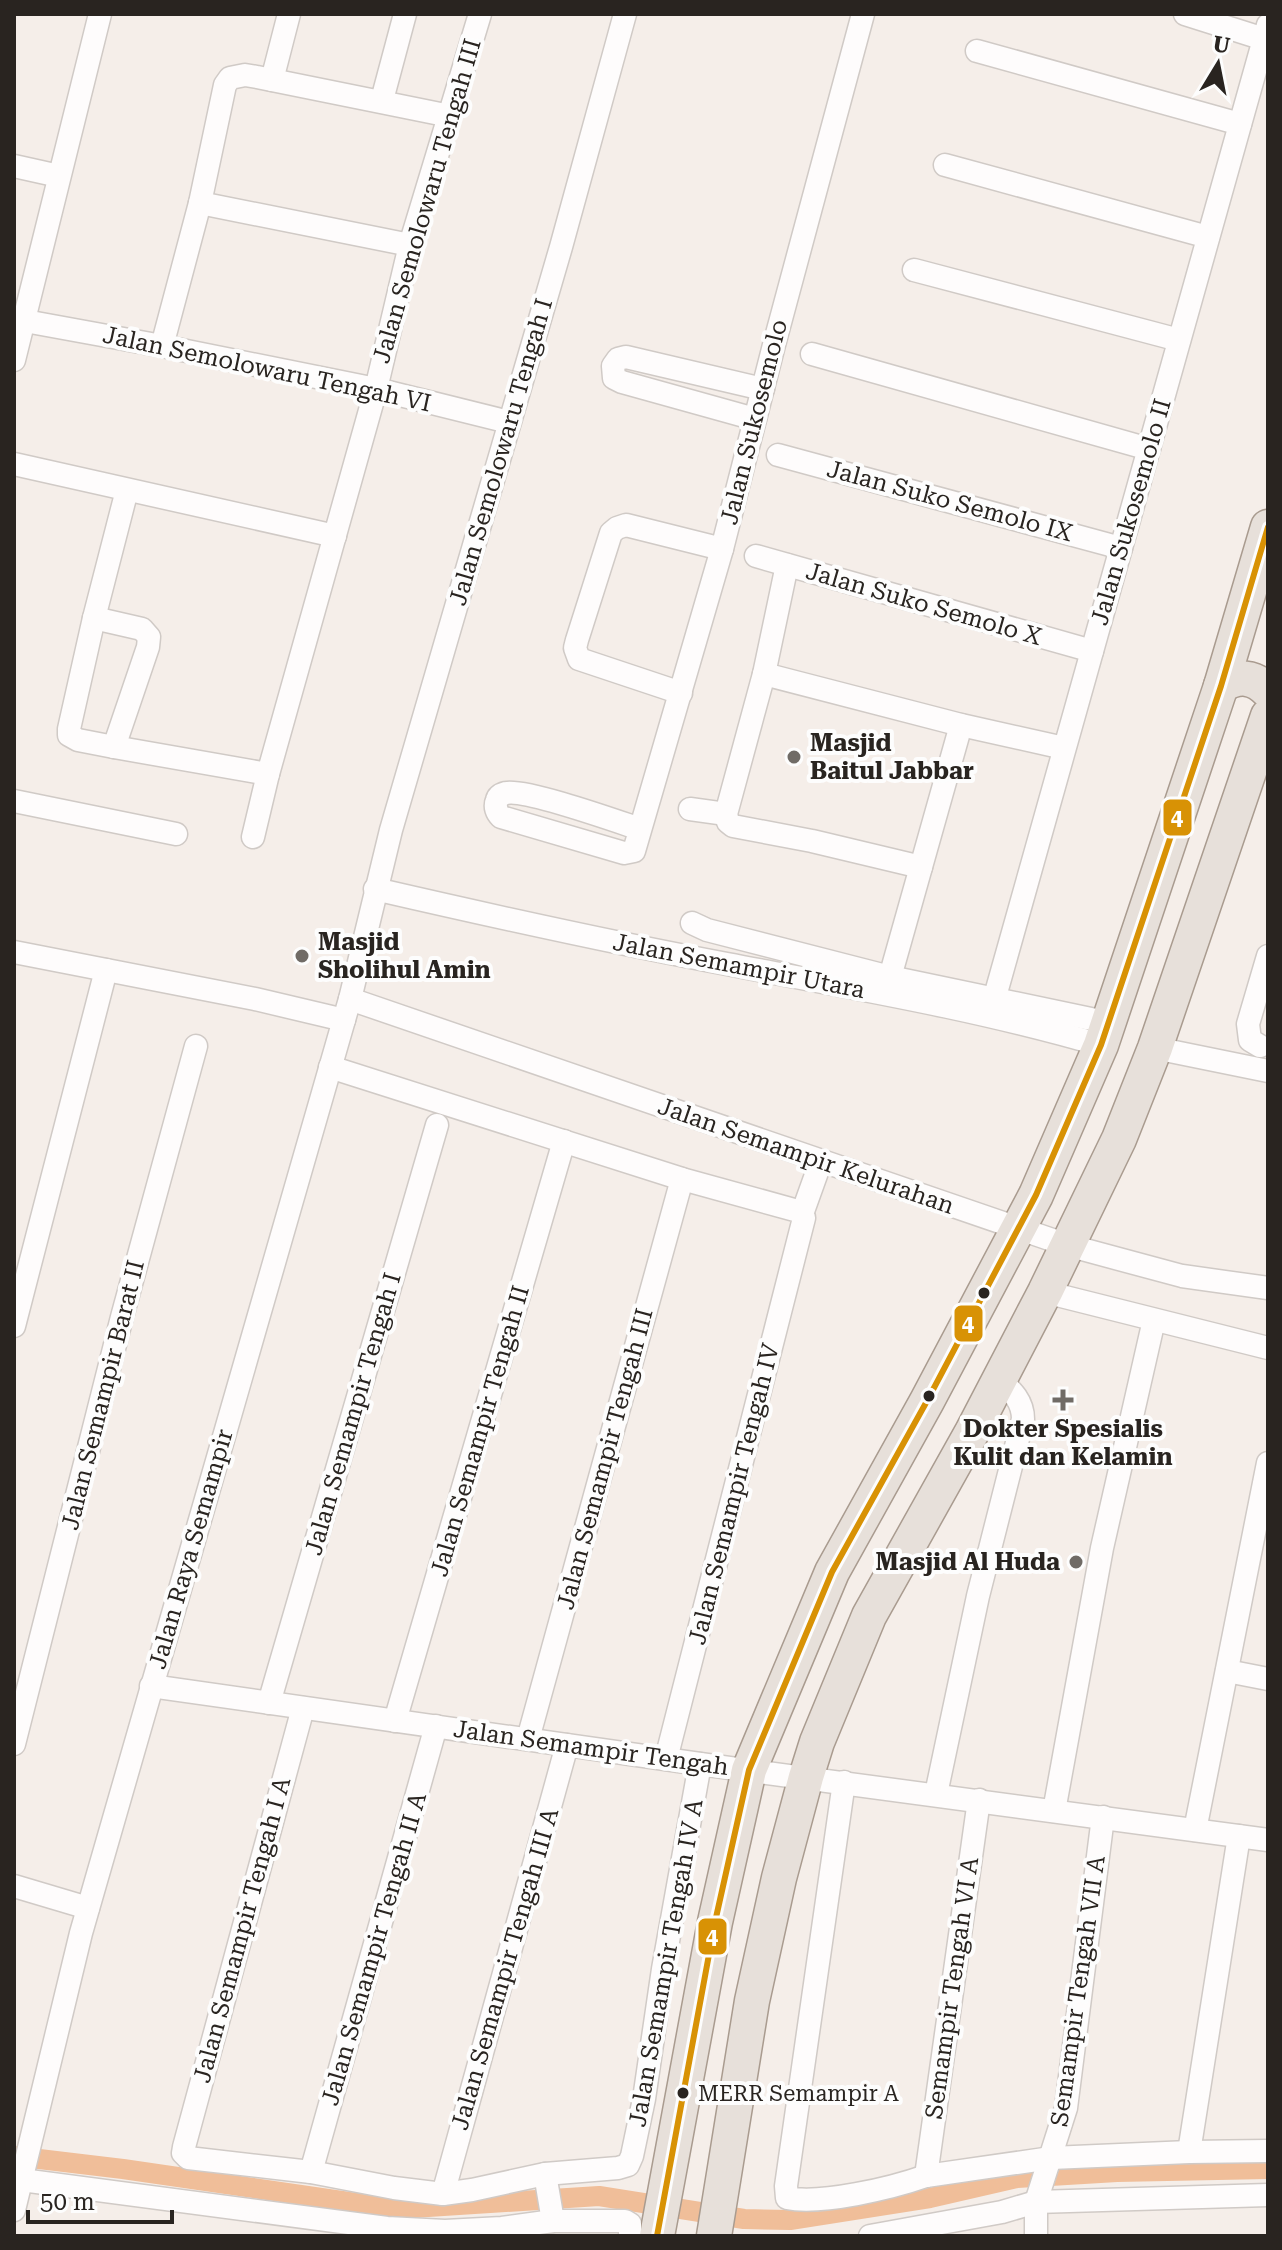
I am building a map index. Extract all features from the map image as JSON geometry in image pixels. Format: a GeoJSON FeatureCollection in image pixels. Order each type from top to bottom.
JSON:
{"type":"FeatureCollection","features":[{"type":"Feature","properties":{"kind":"main road"},"geometry":{"type":"LineString","coordinates":[[648,2231],[666,2179],[715,1922],[749,1770],[832,1572],[1018,1229],[1064,1133],[1105,1034],[1221,686],[1255,620],[1268,527]]}},
{"type":"Feature","properties":{"kind":"main road"},"geometry":{"type":"LineString","coordinates":[[1221,686],[1245,678],[1257,682],[1268,691]]}},
{"type":"Feature","properties":{"kind":"main road"},"geometry":{"type":"LineString","coordinates":[[714,2234],[752,2001],[779,1878],[817,1742],[869,1616],[1045,1292],[1119,1139],[1155,1048],[1268,716]]}},
{"type":"Feature","properties":{"kind":"street"},"geometry":{"type":"LineString","coordinates":[[14,360],[19,320],[100,14]]}},
{"type":"Feature","properties":{"kind":"street"},"geometry":{"type":"LineString","coordinates":[[272,80],[289,14]]}},
{"type":"Feature","properties":{"kind":"street"},"geometry":{"type":"LineString","coordinates":[[382,100],[405,14]]}},
{"type":"Feature","properties":{"kind":"street","name":"Jalan Semolowaru Tengah III"},"geometry":{"type":"LineString","coordinates":[[253,837],[376,389],[410,245],[480,14]]}},
{"type":"Feature","properties":{"kind":"street","name":"Jalan Semolowaru Tengah I"},"geometry":{"type":"LineString","coordinates":[[375,889],[561,247],[625,14]]}},
{"type":"Feature","properties":{"kind":"street","name":"Jalan Sukosemolo"},"geometry":{"type":"LineString","coordinates":[[640,829],[541,798],[510,792],[501,795],[496,805],[501,817],[627,853],[634,851],[722,549],[863,14]]}},
{"type":"Feature","properties":{"kind":"street"},"geometry":{"type":"LineString","coordinates":[[1185,14],[1266,32]]}},
{"type":"Feature","properties":{"kind":"street","name":"Jalan Sukosemolo II"},"geometry":{"type":"LineString","coordinates":[[994,1000],[1266,32]]}},
{"type":"Feature","properties":{"kind":"street"},"geometry":{"type":"LineString","coordinates":[[977,51],[1240,124]]}},
{"type":"Feature","properties":{"kind":"street"},"geometry":{"type":"LineString","coordinates":[[162,346],[200,203],[226,82],[230,78],[245,75],[450,116]]}},
{"type":"Feature","properties":{"kind":"street"},"geometry":{"type":"LineString","coordinates":[[945,165],[1208,237]]}},
{"type":"Feature","properties":{"kind":"street"},"geometry":{"type":"LineString","coordinates":[[14,166],[59,176]]}},
{"type":"Feature","properties":{"kind":"street"},"geometry":{"type":"LineString","coordinates":[[200,203],[410,245]]}},
{"type":"Feature","properties":{"kind":"street"},"geometry":{"type":"LineString","coordinates":[[914,270],[1179,340]]}},
{"type":"Feature","properties":{"kind":"street","name":"Jalan Semolowaru Tengah VI"},"geometry":{"type":"LineString","coordinates":[[19,320],[376,389],[509,422]]}},
{"type":"Feature","properties":{"kind":"street"},"geometry":{"type":"LineString","coordinates":[[812,354],[1149,449]]}},
{"type":"Feature","properties":{"kind":"street"},"geometry":{"type":"LineString","coordinates":[[755,419],[622,382],[614,378],[613,366],[618,359],[626,357],[763,389]]}},
{"type":"Feature","properties":{"kind":"street","name":"Jalan Suko Semolo IX"},"geometry":{"type":"LineString","coordinates":[[778,455],[1121,548]]}},
{"type":"Feature","properties":{"kind":"street"},"geometry":{"type":"LineString","coordinates":[[14,464],[335,536]]}},
{"type":"Feature","properties":{"kind":"street"},"geometry":{"type":"LineString","coordinates":[[127,490],[94,618],[69,734],[75,739],[114,747],[268,774]]}},
{"type":"Feature","properties":{"kind":"street"},"geometry":{"type":"LineString","coordinates":[[681,693],[586,663],[575,653],[577,640],[611,533],[617,528],[626,525],[722,549]]}},
{"type":"Feature","properties":{"kind":"street","name":"Jalan Suko Semolo X"},"geometry":{"type":"LineString","coordinates":[[756,556],[1092,651]]}},
{"type":"Feature","properties":{"kind":"street"},"geometry":{"type":"LineString","coordinates":[[787,565],[764,674],[726,814],[728,822],[733,826],[921,867]]}},
{"type":"Feature","properties":{"kind":"street"},"geometry":{"type":"LineString","coordinates":[[94,618],[142,629],[149,637],[114,747]]}},
{"type":"Feature","properties":{"kind":"street"},"geometry":{"type":"LineString","coordinates":[[764,674],[1064,748]]}},
{"type":"Feature","properties":{"kind":"street"},"geometry":{"type":"LineString","coordinates":[[890,977],[961,725]]}},
{"type":"Feature","properties":{"kind":"street"},"geometry":{"type":"LineString","coordinates":[[14,801],[176,834]]}},
{"type":"Feature","properties":{"kind":"street"},"geometry":{"type":"LineString","coordinates":[[690,809],[726,814]]}},
{"type":"Feature","properties":{"kind":"street","name":"Jalan Raya Semampir"},"geometry":{"type":"LineString","coordinates":[[14,2210],[19,2177],[88,1908],[347,1010],[375,889]]}},
{"type":"Feature","properties":{"kind":"street","name":"Jalan Semampir Utara"},"geometry":{"type":"LineString","coordinates":[[375,889],[587,937],[1004,1020],[1105,1034]]}},
{"type":"Feature","properties":{"kind":"street"},"geometry":{"type":"LineString","coordinates":[[692,923],[707,930],[890,977],[994,1000],[1105,1034]]}},
{"type":"Feature","properties":{"kind":"street","name":"Jalan Semampir Kelurahan"},"geometry":{"type":"LineString","coordinates":[[14,952],[255,999],[347,1010],[821,1161],[1067,1245],[1182,1276],[1268,1288]]}},
{"type":"Feature","properties":{"kind":"street"},"geometry":{"type":"LineString","coordinates":[[1260,1046],[1250,1040],[1248,1024],[1268,956]]}},
{"type":"Feature","properties":{"kind":"street"},"geometry":{"type":"LineString","coordinates":[[14,1326],[106,970]]}},
{"type":"Feature","properties":{"kind":"street","name":"Jalan Semampir Barat II"},"geometry":{"type":"LineString","coordinates":[[14,1744],[122,1317],[196,1046]]}},
{"type":"Feature","properties":{"kind":"street"},"geometry":{"type":"LineString","coordinates":[[1155,1048],[1268,1071]]}},
{"type":"Feature","properties":{"kind":"street"},"geometry":{"type":"LineString","coordinates":[[330,1067],[682,1179],[802,1222]]}},
{"type":"Feature","properties":{"kind":"street","name":"Jalan Semampir Tengah I"},"geometry":{"type":"LineString","coordinates":[[269,1703],[437,1125]]}},
{"type":"Feature","properties":{"kind":"street","name":"Jalan Semampir Tengah II"},"geometry":{"type":"LineString","coordinates":[[395,1721],[564,1141]]}},
{"type":"Feature","properties":{"kind":"street","name":"Jalan Semampir Tengah IV"},"geometry":{"type":"LineString","coordinates":[[666,1759],[802,1222],[821,1161]]}},
{"type":"Feature","properties":{"kind":"street","name":"Jalan Semampir Tengah III"},"geometry":{"type":"LineString","coordinates":[[528,1739],[682,1179]]}},
{"type":"Feature","properties":{"kind":"street"},"geometry":{"type":"LineString","coordinates":[[1045,1292],[1268,1348]]}},
{"type":"Feature","properties":{"kind":"street"},"geometry":{"type":"LineString","coordinates":[[1054,1811],[1102,1548],[1154,1320]]}},
{"type":"Feature","properties":{"kind":"street"},"geometry":{"type":"LineString","coordinates":[[936,1794],[978,1596],[1023,1419],[1023,1407],[999,1379]]}},
{"type":"Feature","properties":{"kind":"street"},"geometry":{"type":"LineString","coordinates":[[1195,1830],[1227,1671],[1260,1549],[1267,1474]]}},
{"type":"Feature","properties":{"kind":"street"},"geometry":{"type":"LineString","coordinates":[[1227,1671],[1268,1679]]}},
{"type":"Feature","properties":{"kind":"street","name":"Jalan Semampir Tengah"},"geometry":{"type":"LineString","coordinates":[[151,1686],[1268,1840]]}},
{"type":"Feature","properties":{"kind":"street","name":"Jalan Semampir Tengah I A"},"geometry":{"type":"LineString","coordinates":[[303,1708],[183,2153],[188,2158],[311,2172]]}},
{"type":"Feature","properties":{"kind":"street","name":"Jalan Semampir Tengah II A"},"geometry":{"type":"LineString","coordinates":[[311,2172],[436,1726]]}},
{"type":"Feature","properties":{"kind":"street","name":"Jalan Semampir Tengah III A"},"geometry":{"type":"LineString","coordinates":[[443,2194],[567,1745]]}},
{"type":"Feature","properties":{"kind":"street","name":"Jalan Semampir Tengah IV A"},"geometry":{"type":"LineString","coordinates":[[546,2176],[618,2168],[631,2162],[700,1764]]}},
{"type":"Feature","properties":{"kind":"street"},"geometry":{"type":"LineString","coordinates":[[844,1782],[786,2196],[792,2199],[843,2197],[926,2176],[1050,2161],[1189,2152],[1268,2151]]}},
{"type":"Feature","properties":{"kind":"street","name":"Semampir Tengah VI A"},"geometry":{"type":"LineString","coordinates":[[926,2176],[979,1800]]}},
{"type":"Feature","properties":{"kind":"street","name":"Semampir Tengah VII A"},"geometry":{"type":"LineString","coordinates":[[1038,2197],[1066,2108],[1103,1817]]}},
{"type":"Feature","properties":{"kind":"street"},"geometry":{"type":"LineString","coordinates":[[1189,2152],[1239,1836]]}},
{"type":"Feature","properties":{"kind":"street"},"geometry":{"type":"LineString","coordinates":[[14,1886],[88,1908]]}},
{"type":"Feature","properties":{"kind":"street"},"geometry":{"type":"LineString","coordinates":[[311,2172],[443,2194],[546,2176],[553,2218]]}},
{"type":"Feature","properties":{"kind":"street"},"geometry":{"type":"LineString","coordinates":[[19,2177],[387,2228],[459,2231],[502,2228],[553,2218],[625,2221],[648,2231]]}},
{"type":"Feature","properties":{"kind":"street"},"geometry":{"type":"LineString","coordinates":[[870,2236],[975,2217],[1038,2197],[1268,2195]]}},
{"type":"Feature","properties":{"kind":"street"},"geometry":{"type":"LineString","coordinates":[[1036,2236],[1038,2197]]}},
{"type":"Feature","properties":{"kind":"waterway"},"geometry":{"type":"LineString","coordinates":[[14,2156],[397,2209],[599,2196],[744,2219],[790,2220],[930,2198],[1017,2178],[1117,2172],[1268,2169]]}},
{"type":"Feature","properties":{"kind":"transit line","name":"4"},"geometry":{"type":"LineString","coordinates":[[657,2236],[715,1922],[749,1770],[832,1572],[1036,1195],[1101,1045],[1221,686],[1268,527]]}},
{"type":"Feature","properties":{"kind":"place","name":"Masjid Baitul Jabbar"},"geometry":{"type":"Point","coordinates":[794,757]}},
{"type":"Feature","properties":{"kind":"place","name":"Masjid Sholihul Amin"},"geometry":{"type":"Point","coordinates":[302,956]}},
{"type":"Feature","properties":{"kind":"place","name":"Dokter Spesialis Kulit dan Kelamin"},"geometry":{"type":"Point","coordinates":[1063,1400]}},
{"type":"Feature","properties":{"kind":"place","name":"Masjid Al Huda"},"geometry":{"type":"Point","coordinates":[1076,1562]}},
{"type":"Feature","properties":{"kind":"place","name":"MERR Semampir A"},"geometry":{"type":"Point","coordinates":[683,2093]}}]}
